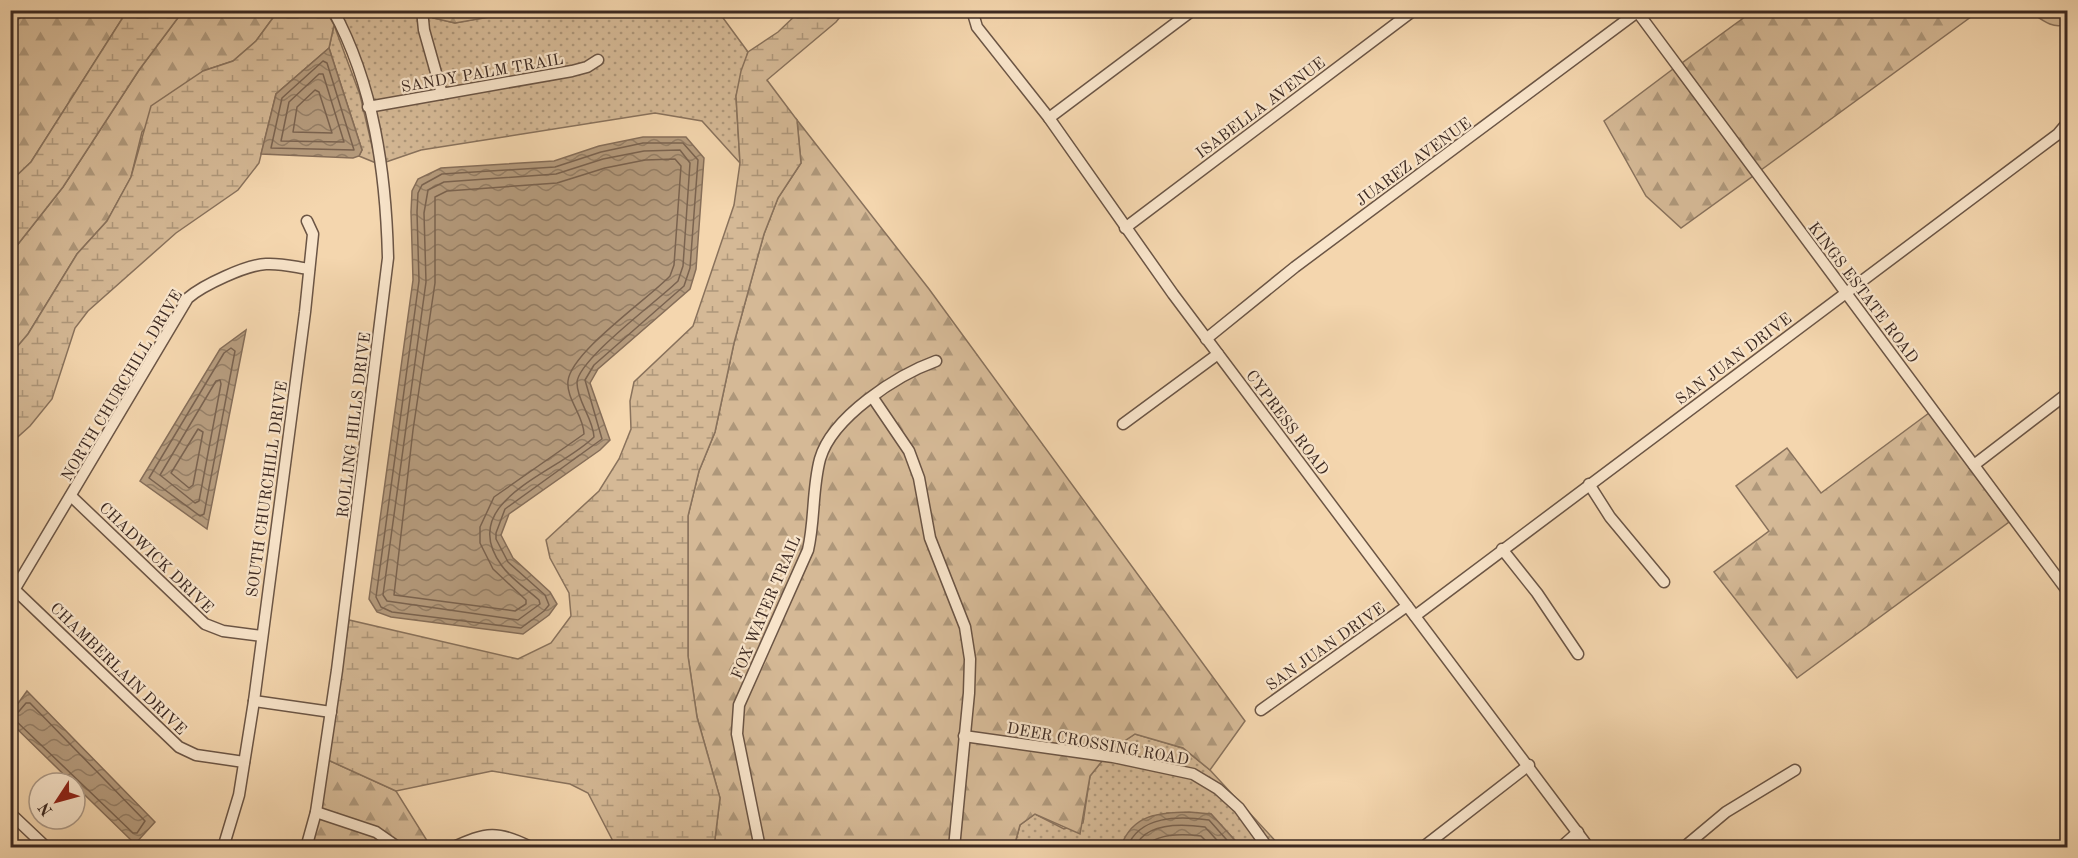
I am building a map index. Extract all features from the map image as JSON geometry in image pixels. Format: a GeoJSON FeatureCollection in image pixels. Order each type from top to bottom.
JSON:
{"type":"FeatureCollection","features":[{"type":"Feature","properties":{"kind":"street","name":"ROLLING HILLS DRIVE"},"geometry":{"type":"LineString","coordinates":[[306,848],[316,812],[331,712],[388,258],[383,174],[368,107],[351,54],[333,10]]}},
{"type":"Feature","properties":{"kind":"street"},"geometry":{"type":"LineString","coordinates":[[422,10],[423,30],[442,94]]}},
{"type":"Feature","properties":{"kind":"street"},"geometry":{"type":"LineString","coordinates":[[1049,118],[1193,10]]}},
{"type":"Feature","properties":{"kind":"street","name":"ISABELLA AVENUE"},"geometry":{"type":"LineString","coordinates":[[1125,228],[1414,10]]}},
{"type":"Feature","properties":{"kind":"street","name":"CYPRESS ROAD"},"geometry":{"type":"LineString","coordinates":[[972,11],[977,27],[1049,118],[1206,339],[1529,765],[1589,848]]}},
{"type":"Feature","properties":{"kind":"street","name":"KINGS ESTATE ROAD"},"geometry":{"type":"LineString","coordinates":[[1638,11],[2067,592]]}},
{"type":"Feature","properties":{"kind":"street","name":"JUAREZ AVENUE"},"geometry":{"type":"LineString","coordinates":[[1206,339],[1295,267],[1638,11]]}},
{"type":"Feature","properties":{"kind":"street","name":"SANDY PALM TRAIL"},"geometry":{"type":"LineString","coordinates":[[368,107],[572,71],[587,67],[598,60]]}},
{"type":"Feature","properties":{"kind":"street","name":"SAN JUAN DRIVE"},"geometry":{"type":"LineString","coordinates":[[1414,616],[2058,134],[2067,122]]}},
{"type":"Feature","properties":{"kind":"street","name":"SOUTH CHURCHILL DRIVE"},"geometry":{"type":"LineString","coordinates":[[244,762],[254,701],[309,269],[313,234],[307,221]]}},
{"type":"Feature","properties":{"kind":"street","name":"NORTH CHURCHILL DRIVE"},"geometry":{"type":"LineString","coordinates":[[13,593],[188,298],[198,290],[254,266],[279,264],[309,269]]}},
{"type":"Feature","properties":{"kind":"street"},"geometry":{"type":"LineString","coordinates":[[1123,424],[1218,354]]}},
{"type":"Feature","properties":{"kind":"street","name":"FOX WATER TRAIL"},"geometry":{"type":"LineString","coordinates":[[760,848],[737,734],[740,705],[808,550],[813,530],[815,486],[821,457],[831,433],[846,418],[915,369],[936,361]]}},
{"type":"Feature","properties":{"kind":"street"},"geometry":{"type":"LineString","coordinates":[[1974,465],[2067,393]]}},
{"type":"Feature","properties":{"kind":"street"},"geometry":{"type":"LineString","coordinates":[[873,398],[909,451],[919,478],[930,538],[965,627],[970,659],[954,848]]}},
{"type":"Feature","properties":{"kind":"street"},"geometry":{"type":"LineString","coordinates":[[1588,484],[1610,517],[1664,582]]}},
{"type":"Feature","properties":{"kind":"street","name":"CHADWICK DRIVE"},"geometry":{"type":"LineString","coordinates":[[70,496],[205,624],[223,631],[262,636]]}},
{"type":"Feature","properties":{"kind":"street"},"geometry":{"type":"LineString","coordinates":[[1502,549],[1537,593],[1578,654]]}},
{"type":"Feature","properties":{"kind":"street","name":"CHAMBERLAIN DRIVE"},"geometry":{"type":"LineString","coordinates":[[13,593],[179,747],[196,755],[244,762]]}},
{"type":"Feature","properties":{"kind":"street","name":"SAN JUAN DRIVE"},"geometry":{"type":"LineString","coordinates":[[1261,710],[1407,606]]}},
{"type":"Feature","properties":{"kind":"street"},"geometry":{"type":"LineString","coordinates":[[254,701],[331,712]]}},
{"type":"Feature","properties":{"kind":"street","name":"DEER CROSSING ROAD"},"geometry":{"type":"LineString","coordinates":[[964,736],[1113,757],[1193,774],[1218,789],[1239,808],[1268,848]]}},
{"type":"Feature","properties":{"kind":"street"},"geometry":{"type":"LineString","coordinates":[[223,848],[239,795],[244,762]]}},
{"type":"Feature","properties":{"kind":"street"},"geometry":{"type":"LineString","coordinates":[[1422,848],[1529,765]]}},
{"type":"Feature","properties":{"kind":"street"},"geometry":{"type":"LineString","coordinates":[[1683,848],[1726,812],[1795,770]]}},
{"type":"Feature","properties":{"kind":"street"},"geometry":{"type":"LineString","coordinates":[[316,812],[376,832],[399,848]]}},
{"type":"Feature","properties":{"kind":"street"},"geometry":{"type":"LineString","coordinates":[[10,813],[48,848]]}},
{"type":"Feature","properties":{"kind":"street"},"geometry":{"type":"LineString","coordinates":[[1560,848],[1578,832]]}},
{"type":"Feature","properties":{"kind":"street"},"geometry":{"type":"LineString","coordinates":[[452,848],[476,837],[494,833],[513,837],[532,848]]}},
{"type":"Feature","properties":{"kind":"green space"},"geometry":{"type":"Polygon","coordinates":[[[432,10],[524,11],[455,23],[433,18],[432,10]]]}},
{"type":"Feature","properties":{"kind":"green space"},"geometry":{"type":"Polygon","coordinates":[[[524,10],[718,11],[748,52],[736,96],[740,163],[702,121],[655,113],[421,150],[386,162],[370,92],[338,11],[432,11],[433,18],[455,23],[524,10]]]}},
{"type":"Feature","properties":{"kind":"green space"},"geometry":{"type":"Polygon","coordinates":[[[29,11],[127,11],[31,162],[11,181],[11,25],[29,11]]]}},
{"type":"Feature","properties":{"kind":"green space"},"geometry":{"type":"Polygon","coordinates":[[[127,11],[183,11],[139,70],[63,187],[11,253],[11,181],[31,162],[127,11]]]}},
{"type":"Feature","properties":{"kind":"green space"},"geometry":{"type":"Polygon","coordinates":[[[183,11],[278,11],[256,41],[233,61],[203,71],[142,132],[131,177],[107,221],[77,254],[28,334],[11,354],[11,253],[63,187],[139,70],[183,11]]]}},
{"type":"Feature","properties":{"kind":"green space"},"geometry":{"type":"Polygon","coordinates":[[[278,11],[326,11],[334,25],[329,48],[276,94],[259,163],[238,190],[176,233],[88,311],[75,328],[52,399],[30,426],[11,443],[11,354],[28,334],[77,254],[107,221],[131,177],[151,106],[203,71],[233,61],[256,41],[278,11]]]}},
{"type":"Feature","properties":{"kind":"green space"},"geometry":{"type":"Polygon","coordinates":[[[800,11],[845,11],[836,22],[767,80],[797,120],[801,163],[778,198],[764,234],[734,343],[715,432],[699,471],[688,516],[688,656],[697,717],[720,798],[714,847],[616,847],[588,793],[570,784],[492,771],[396,791],[328,760],[349,620],[518,659],[551,643],[571,616],[569,593],[550,558],[546,540],[599,491],[619,459],[631,429],[630,401],[634,382],[693,326],[734,205],[740,163],[736,96],[741,71],[748,52],[778,32],[800,11]]]}},
{"type":"Feature","properties":{"kind":"green space"},"geometry":{"type":"Polygon","coordinates":[[[1753,11],[1979,11],[1761,170],[1682,63],[1753,11]]]}},
{"type":"Feature","properties":{"kind":"green space"},"geometry":{"type":"Polygon","coordinates":[[[2029,11],[2067,11],[2067,24],[2052,25],[2029,11]]]}},
{"type":"Feature","properties":{"kind":"green space"},"geometry":{"type":"Polygon","coordinates":[[[334,25],[360,95],[376,163],[359,156],[362,150],[329,48],[334,25]]]}},
{"type":"Feature","properties":{"kind":"green space"},"geometry":{"type":"Polygon","coordinates":[[[1673,69],[1753,176],[1681,228],[1646,196],[1604,121],[1673,69]]]}},
{"type":"Feature","properties":{"kind":"green space"},"geometry":{"type":"Polygon","coordinates":[[[797,120],[929,289],[1245,721],[1210,770],[1183,748],[1135,734],[1111,750],[1090,776],[1080,834],[1035,814],[1020,825],[1014,847],[714,848],[720,798],[697,717],[688,656],[688,516],[699,471],[715,432],[734,343],[764,234],[778,198],[801,163],[797,120]]]}},
{"type":"Feature","properties":{"kind":"green space"},"geometry":{"type":"Polygon","coordinates":[[[1929,413],[2009,522],[1797,678],[1714,572],[1769,531],[1736,486],[1787,448],[1821,493],[1929,413]]]}},
{"type":"Feature","properties":{"kind":"green space"},"geometry":{"type":"Polygon","coordinates":[[[1135,734],[1183,748],[1210,770],[1281,847],[1241,847],[1211,814],[1167,813],[1122,847],[1014,848],[1020,825],[1035,814],[1064,829],[1083,823],[1090,776],[1111,750],[1135,734]]]}},
{"type":"Feature","properties":{"kind":"green space"},"geometry":{"type":"Polygon","coordinates":[[[328,760],[396,791],[431,847],[311,848],[328,760]]]}},
{"type":"Feature","properties":{"kind":"water"},"geometry":{"type":"Polygon","coordinates":[[[329,48],[362,150],[359,156],[353,158],[261,154],[276,94],[329,48]]]}},
{"type":"Feature","properties":{"kind":"water"},"geometry":{"type":"Polygon","coordinates":[[[643,137],[686,137],[704,158],[696,269],[690,289],[598,369],[590,383],[610,440],[600,450],[509,514],[501,535],[513,558],[550,592],[557,604],[549,615],[523,634],[391,617],[377,612],[369,599],[413,280],[412,191],[418,179],[441,168],[554,161],[599,146],[643,137]]]}},
{"type":"Feature","properties":{"kind":"water"},"geometry":{"type":"Polygon","coordinates":[[[246,330],[207,529],[140,481],[220,349],[246,330]]]}},
{"type":"Feature","properties":{"kind":"water"},"geometry":{"type":"Polygon","coordinates":[[[27,691],[155,822],[135,844],[87,797],[87,771],[60,771],[11,723],[11,713],[27,691]]]}},
{"type":"Feature","properties":{"kind":"water"},"geometry":{"type":"Polygon","coordinates":[[[1189,812],[1211,814],[1241,847],[1121,846],[1132,827],[1148,817],[1189,812]]]}}]}
